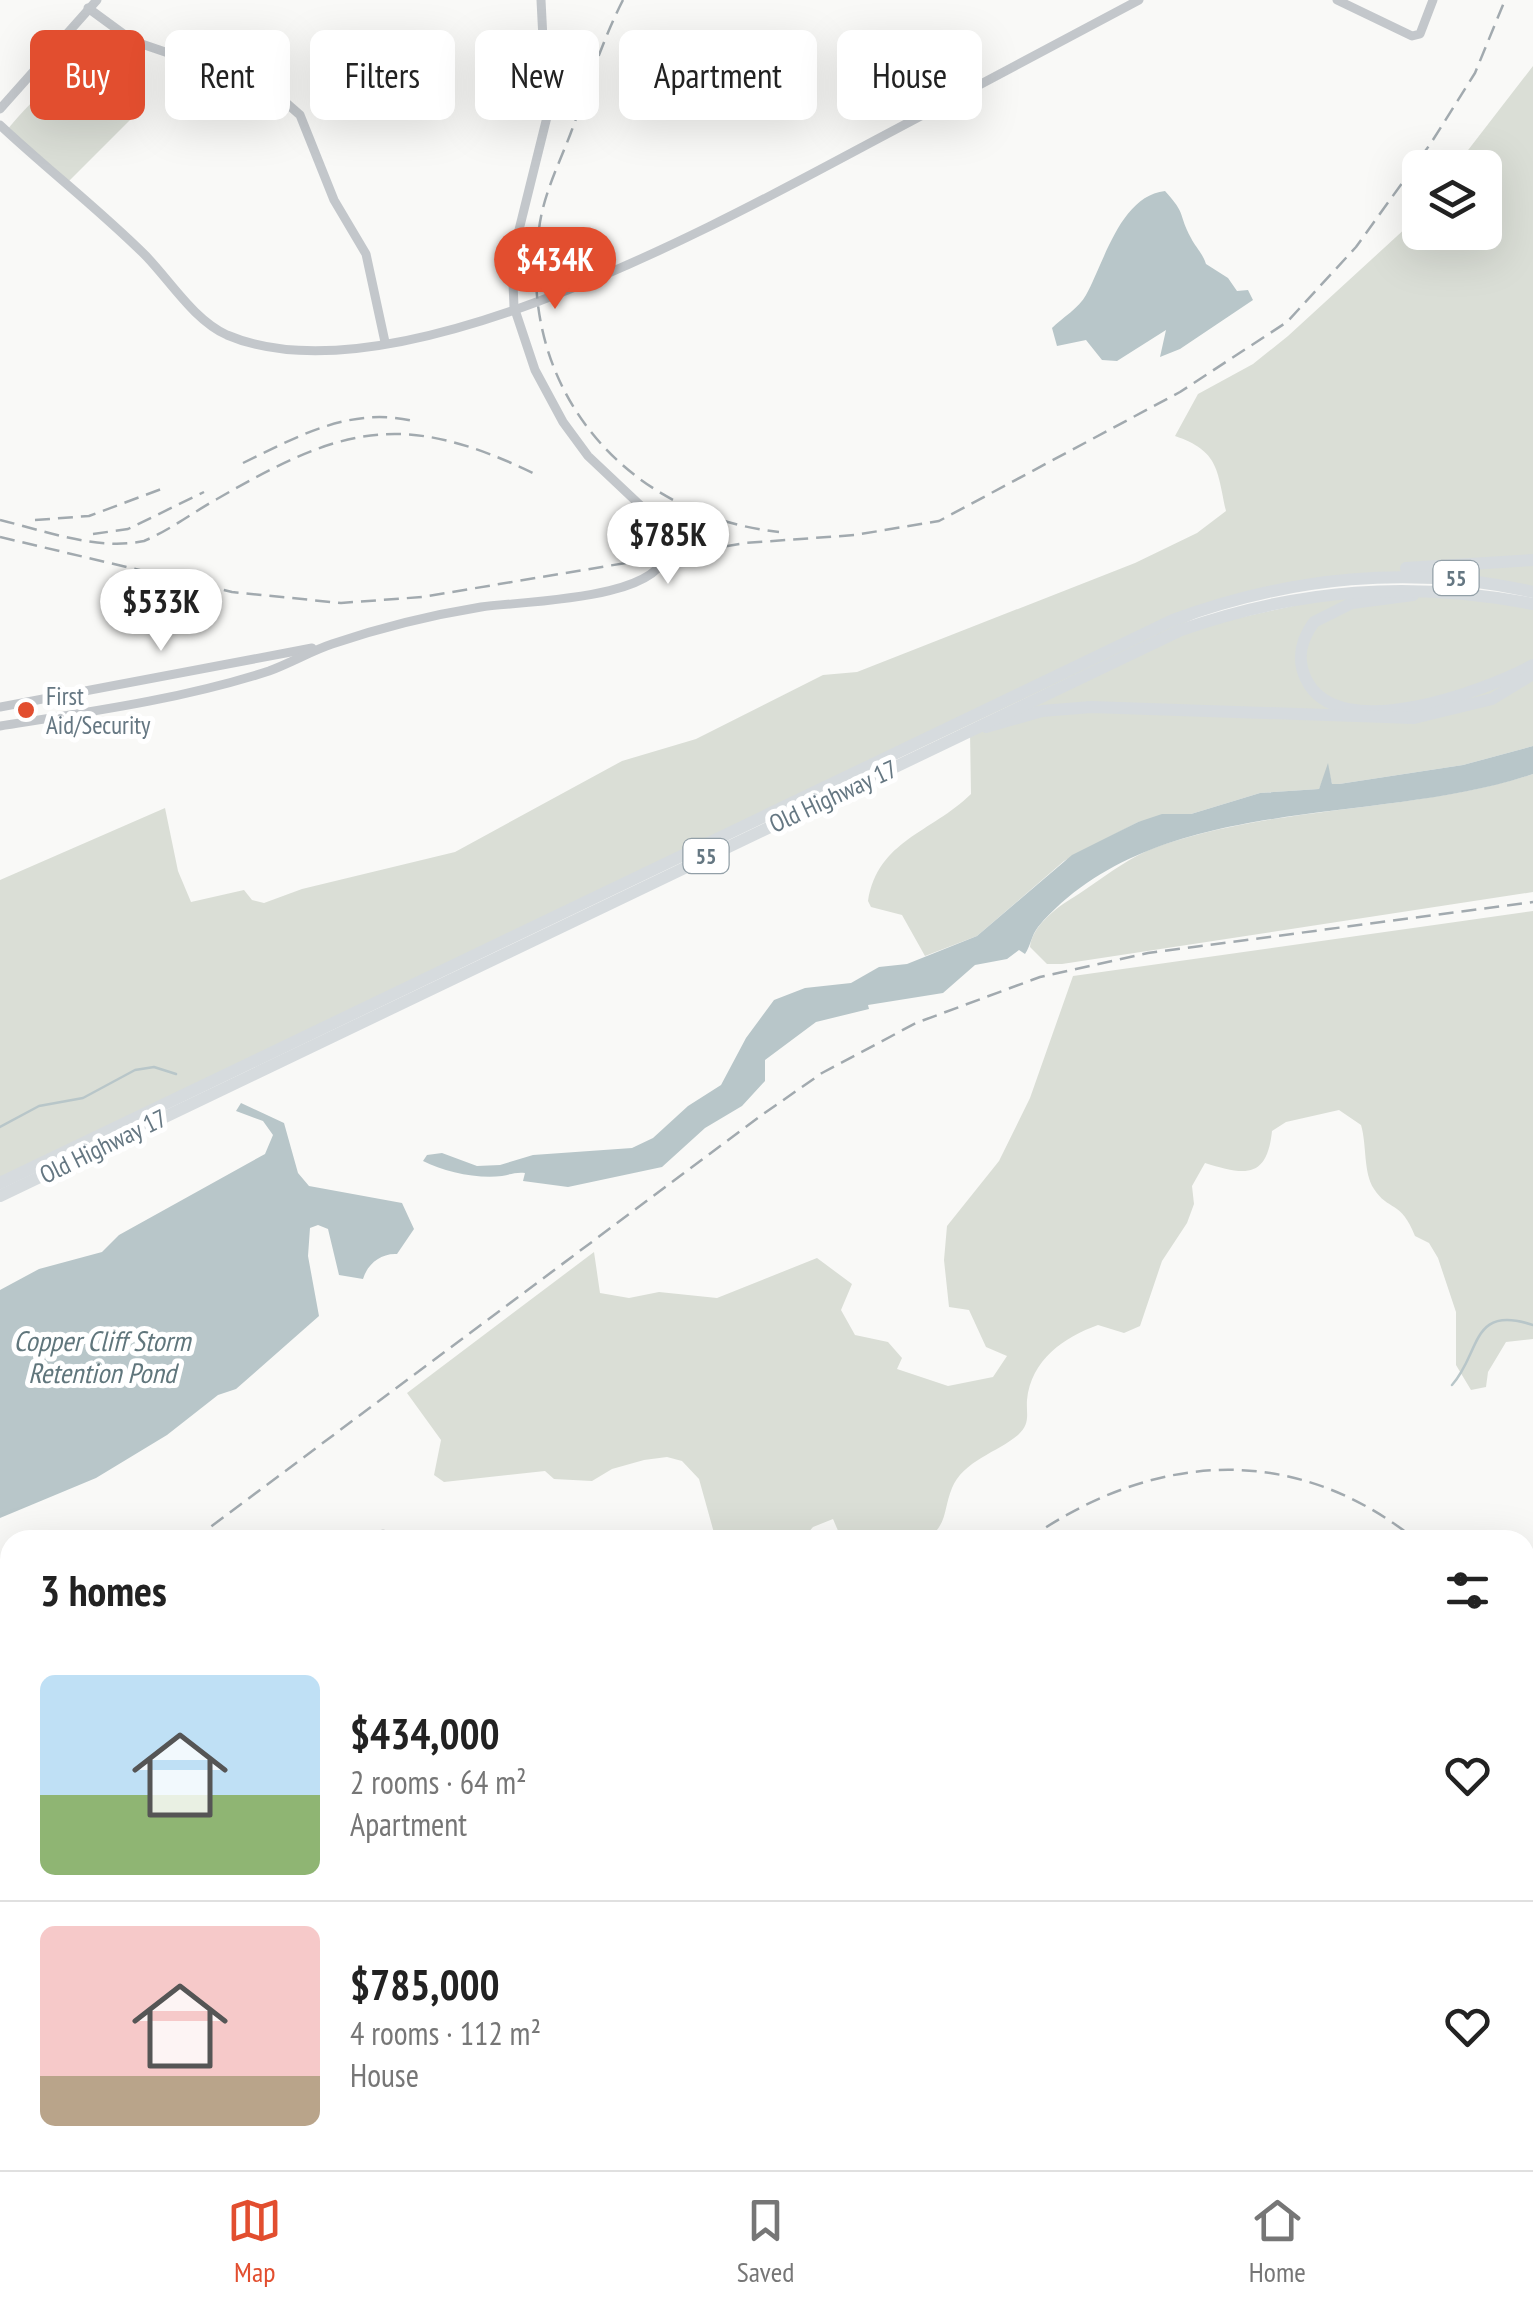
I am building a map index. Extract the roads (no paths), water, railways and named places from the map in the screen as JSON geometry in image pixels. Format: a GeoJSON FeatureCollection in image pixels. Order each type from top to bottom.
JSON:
{"type":"FeatureCollection","features":[{"type":"Feature","properties":{"kind":"main road"},"geometry":{"type":"LineString","coordinates":[[1378,577],[1396,568],[1533,560]]}},
{"type":"Feature","properties":{"kind":"main road","name":"Old Highway 17"},"geometry":{"type":"LineString","coordinates":[[0,1183],[1149,631],[1242,597],[1321,582],[1437,576],[1533,592]]}},
{"type":"Feature","properties":{"kind":"main road"},"geometry":{"type":"LineString","coordinates":[[1433,589],[1352,603],[1321,616],[1308,630],[1300,656],[1312,688],[1328,702],[1352,708],[1418,707],[1488,689],[1533,666]]}},
{"type":"Feature","properties":{"kind":"main road","name":"Old Highway 17"},"geometry":{"type":"LineString","coordinates":[[0,1196],[1145,646],[1233,612],[1338,591],[1433,589],[1533,604]]}},
{"type":"Feature","properties":{"kind":"main road"},"geometry":{"type":"LineString","coordinates":[[974,729],[1042,711],[1091,707],[1414,718],[1492,699],[1533,674]]}},
{"type":"Feature","properties":{"kind":"street"},"geometry":{"type":"LineString","coordinates":[[0,707],[333,644],[478,608],[595,593],[642,582],[666,558],[658,522],[588,456],[564,422],[536,370],[514,307],[512,258],[548,116],[541,0]]}},
{"type":"Feature","properties":{"kind":"street"},"geometry":{"type":"LineString","coordinates":[[0,125],[145,255],[198,313],[223,333],[308,350],[385,342],[514,307],[626,265],[735,214],[1138,0]]}},
{"type":"Feature","properties":{"kind":"street"},"geometry":{"type":"LineString","coordinates":[[1337,0],[1412,36],[1420,34],[1433,0]]}},
{"type":"Feature","properties":{"kind":"street"},"geometry":{"type":"LineString","coordinates":[[0,109],[92,4],[132,41],[268,87],[300,115],[334,200],[366,254],[385,342]]}},
{"type":"Feature","properties":{"kind":"street"},"geometry":{"type":"LineString","coordinates":[[0,726],[217,686],[272,670],[333,644]]}},
{"type":"Feature","properties":{"kind":"water"},"geometry":{"type":"Polygon","coordinates":[[[1165,191],[1206,264],[1228,278],[1237,291],[1248,290],[1253,300],[1180,349],[1160,357],[1166,330],[1117,361],[1102,360],[1086,340],[1057,346],[1052,328],[1083,300],[1125,218],[1149,196],[1165,191]]]}},
{"type":"Feature","properties":{"kind":"water"},"geometry":{"type":"Polygon","coordinates":[[[1533,746],[1533,774],[1471,790],[1270,819],[1205,833],[1143,853],[1087,883],[1038,927],[1025,954],[1019,950],[1007,959],[975,965],[943,993],[868,1005],[869,1009],[816,1022],[765,1060],[765,1081],[742,1106],[705,1128],[662,1167],[568,1187],[523,1181],[525,1173],[472,1175],[423,1161],[427,1155],[442,1153],[477,1166],[500,1165],[533,1155],[632,1148],[653,1138],[688,1106],[721,1085],[746,1038],[774,1000],[805,988],[851,983],[879,967],[907,964],[977,936],[1072,855],[1138,822],[1162,814],[1191,814],[1260,793],[1319,789],[1328,763],[1332,784],[1339,784],[1463,765],[1533,746]]]}},
{"type":"Feature","properties":{"kind":"water","name":"Copper Cliff Storm Retention Pond"},"geometry":{"type":"Polygon","coordinates":[[[241,1103],[284,1123],[298,1173],[309,1186],[402,1203],[414,1229],[397,1254],[375,1261],[363,1279],[339,1275],[328,1229],[318,1225],[310,1228],[308,1256],[319,1316],[236,1389],[218,1395],[167,1435],[96,1478],[0,1518],[0,1290],[39,1269],[102,1252],[119,1235],[265,1154],[273,1135],[263,1121],[236,1111],[241,1103]]]}},
{"type":"Feature","properties":{"kind":"waterway"},"geometry":{"type":"LineString","coordinates":[[0,1127],[39,1106],[83,1098],[135,1070],[154,1067],[176,1074]]}},
{"type":"Feature","properties":{"kind":"waterway"},"geometry":{"type":"LineString","coordinates":[[1452,1385],[1487,1326],[1513,1320],[1533,1325]]}},
{"type":"Feature","properties":{"kind":"railway"},"geometry":{"type":"LineString","coordinates":[[623,0],[551,181],[541,217],[536,286],[545,340],[564,389],[592,433],[628,470],[672,500],[723,521],[779,532]]}},
{"type":"Feature","properties":{"kind":"railway"},"geometry":{"type":"LineString","coordinates":[[0,537],[232,592],[341,603],[422,597],[745,543],[855,535],[939,521],[1180,392],[1287,322],[1356,247],[1431,143],[1475,73],[1505,0]]}},
{"type":"Feature","properties":{"kind":"railway"},"geometry":{"type":"LineString","coordinates":[[243,463],[304,434],[346,421],[390,417],[413,421]]}},
{"type":"Feature","properties":{"kind":"railway"},"geometry":{"type":"LineString","coordinates":[[0,520],[90,542],[144,541],[300,456],[371,435],[407,434],[445,440],[533,473]]}},
{"type":"Feature","properties":{"kind":"railway"},"geometry":{"type":"LineString","coordinates":[[35,520],[89,516],[164,488]]}},
{"type":"Feature","properties":{"kind":"railway"},"geometry":{"type":"LineString","coordinates":[[93,534],[128,529],[204,492]]}},
{"type":"Feature","properties":{"kind":"railway"},"geometry":{"type":"LineString","coordinates":[[206,1530],[759,1117],[822,1073],[916,1023],[1040,977],[1148,953],[1533,902]]}},
{"type":"Feature","properties":{"kind":"railway"},"geometry":{"type":"LineString","coordinates":[[1044,1530],[1123,1489],[1173,1475],[1222,1470],[1272,1473],[1321,1486],[1369,1508],[1401,1530]]}},
{"type":"Feature","properties":{"kind":"place","name":"First Aid/Security"},"geometry":{"type":"Point","coordinates":[26,710]}}]}
